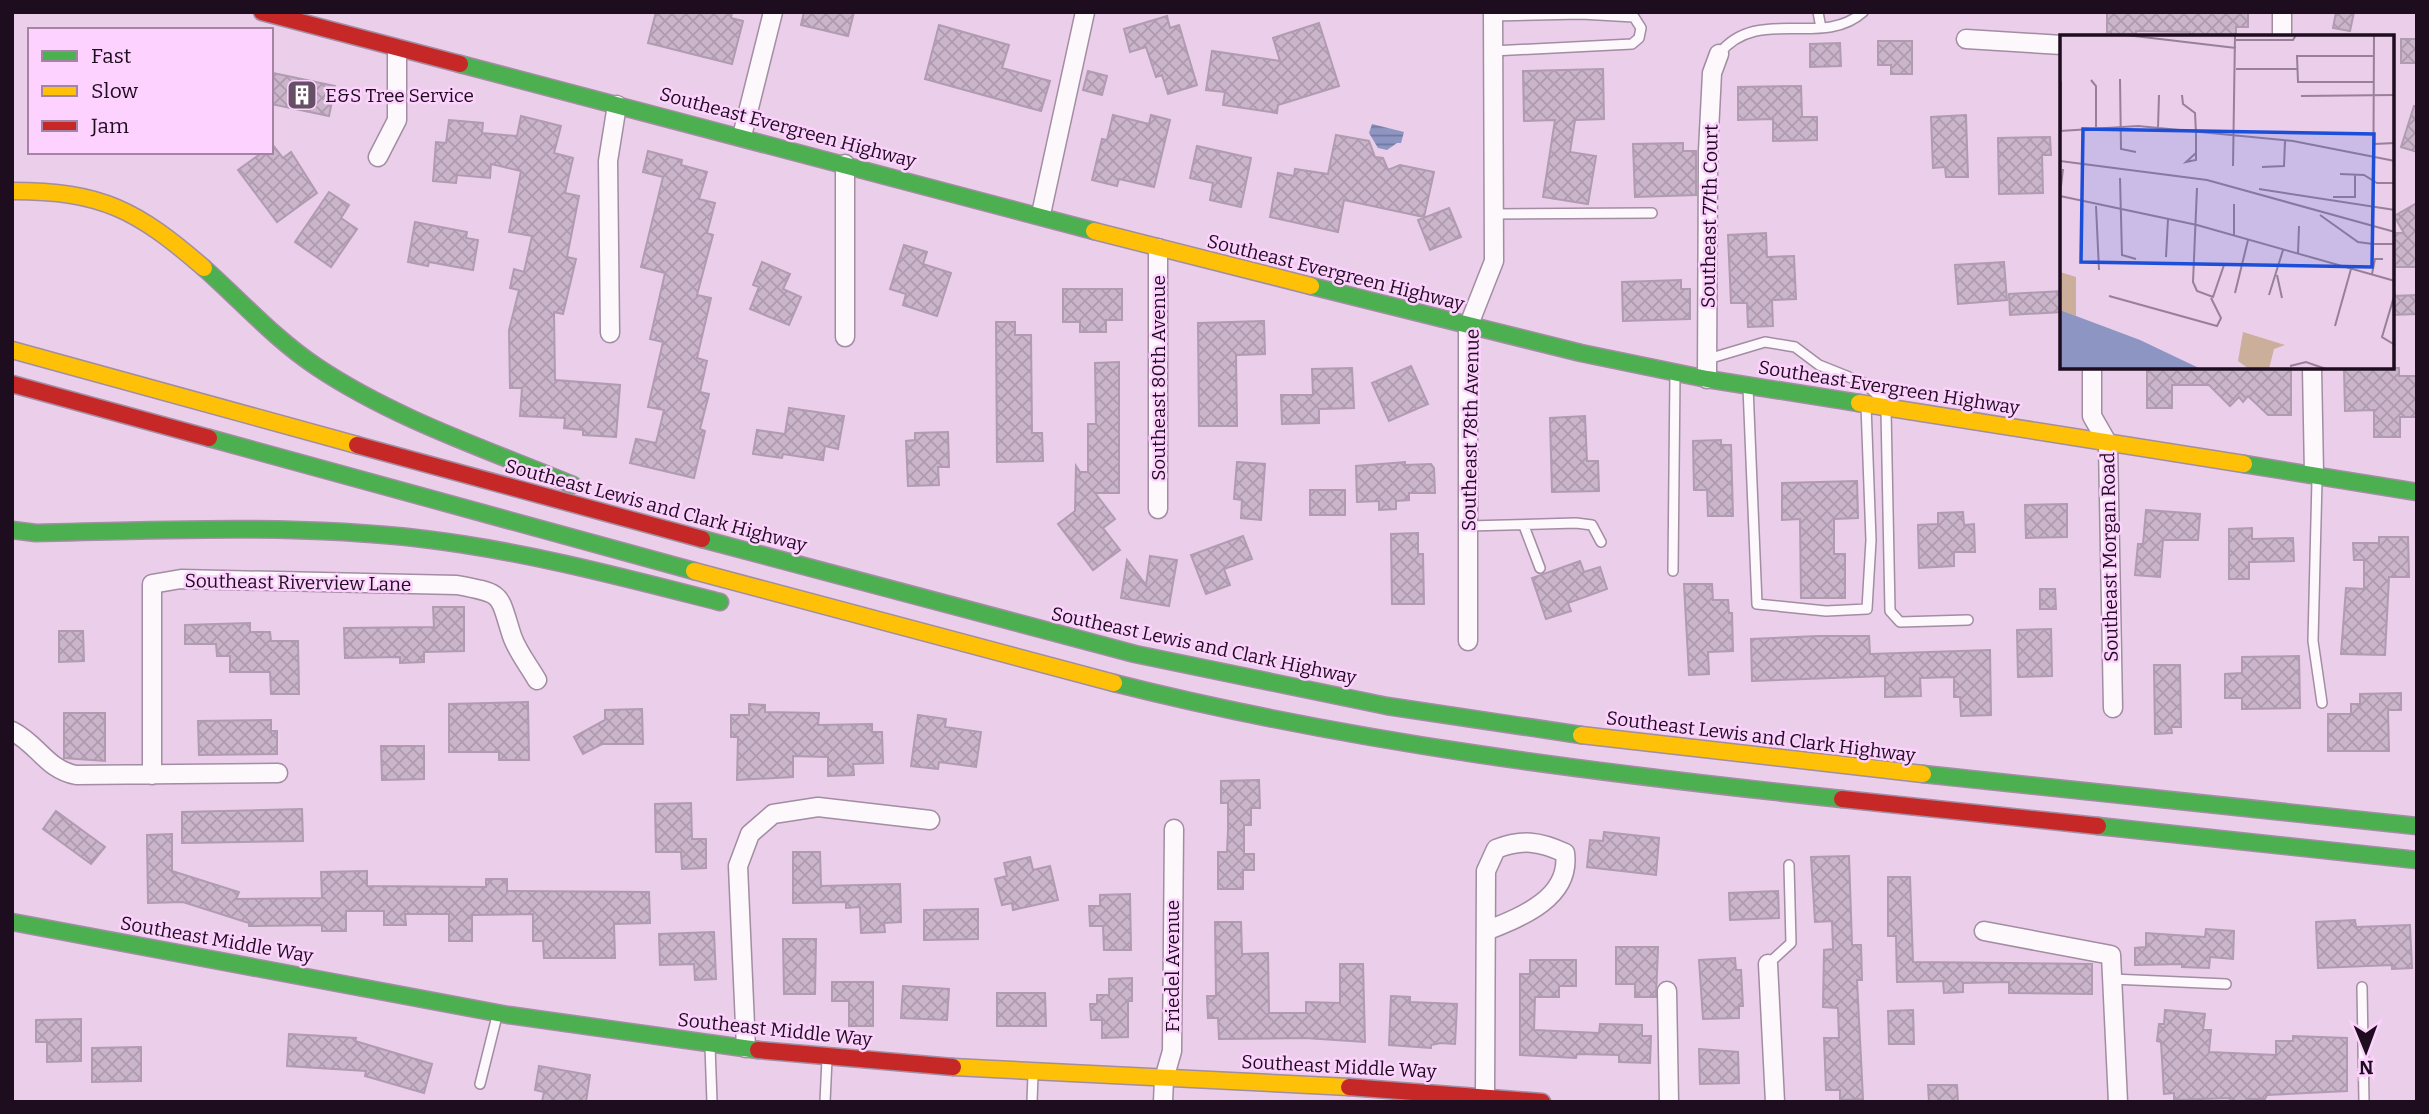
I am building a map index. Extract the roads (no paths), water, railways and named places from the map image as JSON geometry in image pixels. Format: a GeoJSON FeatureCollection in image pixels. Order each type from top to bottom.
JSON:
{"type":"FeatureCollection","features":[{"type":"Feature","properties":{"kind":"main road","name":"Southeast Evergreen Highway"},"geometry":{"type":"LineString","coordinates":[[262,12],[1468,327],[1707,379],[2417,492]]}},
{"type":"Feature","properties":{"kind":"main road"},"geometry":{"type":"LineString","coordinates":[[12,191],[76,194],[119,207],[161,233],[281,339],[351,387],[461,440],[572,484],[653,526]]}},
{"type":"Feature","properties":{"kind":"main road","name":"Southeast Lewis and Clark Highway"},"geometry":{"type":"LineString","coordinates":[[12,350],[653,526],[1135,654],[1387,706],[1638,744],[2417,825]]}},
{"type":"Feature","properties":{"kind":"main road"},"geometry":{"type":"LineString","coordinates":[[12,384],[955,643],[1133,688],[1259,715],[1381,739],[1618,775],[2417,860]]}},
{"type":"Feature","properties":{"kind":"main road"},"geometry":{"type":"LineString","coordinates":[[12,530],[36,533],[312,532],[425,539],[572,565],[733,605]]}},
{"type":"Feature","properties":{"kind":"main road"},"geometry":{"type":"LineString","coordinates":[[876,637],[955,643]]}},
{"type":"Feature","properties":{"kind":"main road","name":"Southeast Middle Way"},"geometry":{"type":"LineString","coordinates":[[12,922],[498,1011],[709,1044],[827,1057],[1033,1073],[1542,1102]]}},
{"type":"Feature","properties":{"kind":"street"},"geometry":{"type":"LineString","coordinates":[[742,136],[773,12]]}},
{"type":"Feature","properties":{"kind":"street"},"geometry":{"type":"LineString","coordinates":[[1041,215],[1085,12]]}},
{"type":"Feature","properties":{"kind":"street"},"geometry":{"type":"LineString","coordinates":[[2282,12],[2282,35]]}},
{"type":"Feature","properties":{"kind":"street","name":"Southeast 78th Avenue"},"geometry":{"type":"LineString","coordinates":[[1468,641],[1468,327],[1494,261],[1493,14]]}},
{"type":"Feature","properties":{"kind":"street"},"geometry":{"type":"LineString","coordinates":[[1966,39],[2060,45]]}},
{"type":"Feature","properties":{"kind":"street"},"geometry":{"type":"LineString","coordinates":[[378,156],[397,120],[397,49]]}},
{"type":"Feature","properties":{"kind":"street","name":"Southeast 77th Court"},"geometry":{"type":"LineString","coordinates":[[1707,379],[1708,151],[1712,73],[1719,54]]}},
{"type":"Feature","properties":{"kind":"street"},"geometry":{"type":"LineString","coordinates":[[610,333],[608,161],[617,105]]}},
{"type":"Feature","properties":{"kind":"street"},"geometry":{"type":"LineString","coordinates":[[845,164],[845,337]]}},
{"type":"Feature","properties":{"kind":"street","name":"Southeast 80th Avenue"},"geometry":{"type":"LineString","coordinates":[[1158,247],[1158,509]]}},
{"type":"Feature","properties":{"kind":"street","name":"Southeast Morgan Road"},"geometry":{"type":"LineString","coordinates":[[2092,369],[2092,416],[2108,444],[2113,708]]}},
{"type":"Feature","properties":{"kind":"street"},"geometry":{"type":"LineString","coordinates":[[2312,369],[2315,474]]}},
{"type":"Feature","properties":{"kind":"street","name":"Southeast Riverview Lane"},"geometry":{"type":"LineString","coordinates":[[152,775],[152,584],[194,580],[457,585],[488,590],[505,605],[512,638],[537,680]]}},
{"type":"Feature","properties":{"kind":"street"},"geometry":{"type":"LineString","coordinates":[[12,731],[29,739],[50,766],[63,773],[278,773]]}},
{"type":"Feature","properties":{"kind":"street"},"geometry":{"type":"LineString","coordinates":[[746,1048],[738,866],[750,834],[773,814],[818,807],[930,820]]}},
{"type":"Feature","properties":{"kind":"street","name":"Friedel Avenue"},"geometry":{"type":"LineString","coordinates":[[1163,1102],[1164,1079],[1172,1051],[1174,829]]}},
{"type":"Feature","properties":{"kind":"street"},"geometry":{"type":"LineString","coordinates":[[1486,931],[1526,914],[1550,898],[1567,868],[1565,853],[1543,842],[1517,841],[1496,849],[1486,871],[1486,931],[1486,1098]]}},
{"type":"Feature","properties":{"kind":"street"},"geometry":{"type":"LineString","coordinates":[[1984,931],[2110,954],[2118,1102]]}},
{"type":"Feature","properties":{"kind":"street"},"geometry":{"type":"LineString","coordinates":[[1768,964],[1775,1102]]}},
{"type":"Feature","properties":{"kind":"street"},"geometry":{"type":"LineString","coordinates":[[1667,991],[1669,1102]]}},
{"type":"Feature","properties":{"kind":"lane"},"geometry":{"type":"LineString","coordinates":[[1818,12],[1821,28]]}},
{"type":"Feature","properties":{"kind":"lane"},"geometry":{"type":"LineString","coordinates":[[1719,54],[1740,35],[1755,30],[1821,28],[1852,21],[1863,12]]}},
{"type":"Feature","properties":{"kind":"lane"},"geometry":{"type":"LineString","coordinates":[[1493,14],[1634,17],[1641,28],[1639,38],[1632,44],[1493,51]]}},
{"type":"Feature","properties":{"kind":"lane"},"geometry":{"type":"LineString","coordinates":[[1494,214],[1652,213]]}},
{"type":"Feature","properties":{"kind":"lane"},"geometry":{"type":"LineString","coordinates":[[1707,359],[1765,342],[1795,347],[1819,365],[1864,383],[1890,409],[1890,611],[1900,622],[1968,621]]}},
{"type":"Feature","properties":{"kind":"lane"},"geometry":{"type":"LineString","coordinates":[[1673,571],[1675,372]]}},
{"type":"Feature","properties":{"kind":"lane"},"geometry":{"type":"LineString","coordinates":[[1748,385],[1757,604],[1826,611],[1867,609],[1871,540],[1866,405]]}},
{"type":"Feature","properties":{"kind":"lane"},"geometry":{"type":"LineString","coordinates":[[2315,474],[2313,641],[2322,703]]}},
{"type":"Feature","properties":{"kind":"lane"},"geometry":{"type":"LineString","coordinates":[[1468,526],[1556,523],[1592,525],[1601,541]]}},
{"type":"Feature","properties":{"kind":"lane"},"geometry":{"type":"LineString","coordinates":[[1524,526],[1539,568]]}},
{"type":"Feature","properties":{"kind":"lane"},"geometry":{"type":"LineString","coordinates":[[1768,964],[1791,943],[1789,865]]}},
{"type":"Feature","properties":{"kind":"lane"},"geometry":{"type":"LineString","coordinates":[[2112,979],[2226,984]]}},
{"type":"Feature","properties":{"kind":"lane"},"geometry":{"type":"LineString","coordinates":[[2362,987],[2364,1102]]}},
{"type":"Feature","properties":{"kind":"lane"},"geometry":{"type":"LineString","coordinates":[[480,1084],[498,1011]]}},
{"type":"Feature","properties":{"kind":"lane"},"geometry":{"type":"LineString","coordinates":[[709,1044],[712,1102]]}},
{"type":"Feature","properties":{"kind":"lane"},"geometry":{"type":"LineString","coordinates":[[825,1102],[827,1057]]}},
{"type":"Feature","properties":{"kind":"lane"},"geometry":{"type":"LineString","coordinates":[[1032,1102],[1033,1073]]}},
{"type":"Feature","properties":{"kind":"water"},"geometry":{"type":"Polygon","coordinates":[[[1372,124],[1404,132],[1401,143],[1387,150],[1378,148],[1369,133],[1372,124]]]}},
{"type":"Feature","properties":{"kind":"place","name":"E&S Tree Service"},"geometry":{"type":"Point","coordinates":[302,95]}}]}
